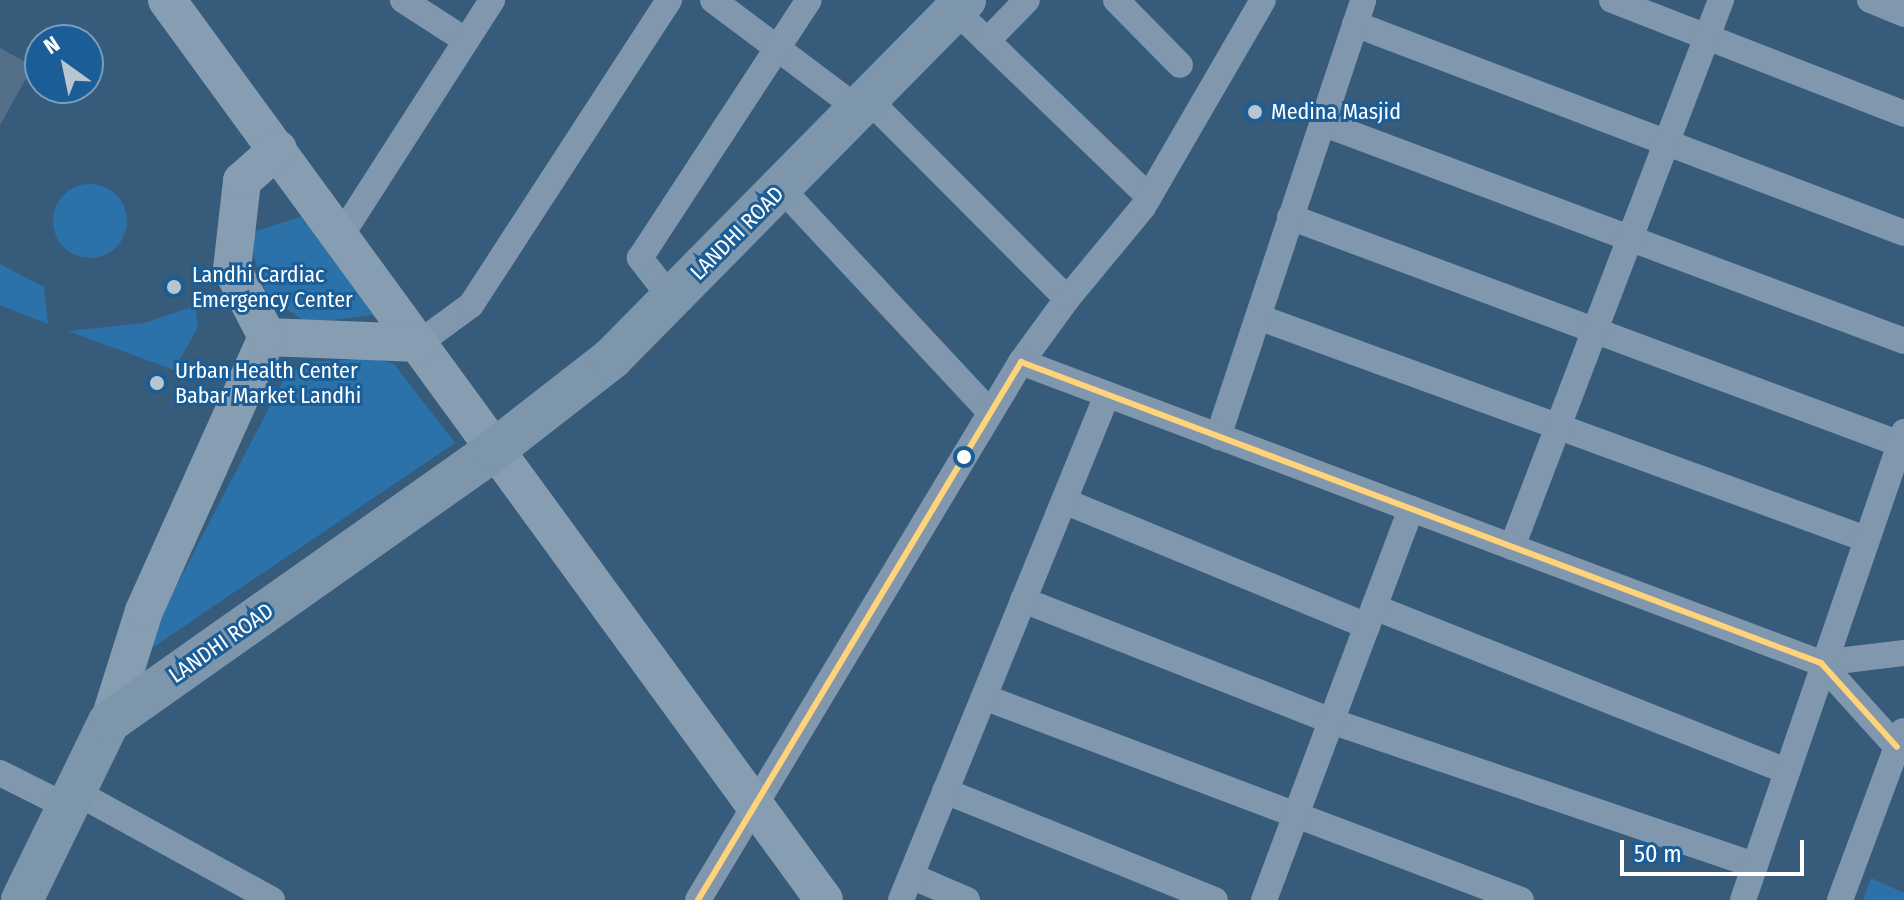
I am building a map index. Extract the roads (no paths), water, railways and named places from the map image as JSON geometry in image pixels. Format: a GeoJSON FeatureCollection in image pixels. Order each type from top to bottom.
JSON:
{"type":"FeatureCollection","features":[{"type":"Feature","properties":{"kind":"main road","name":"LANDHI ROAD"},"geometry":{"type":"LineString","coordinates":[[22,900],[109,722],[494,450],[612,358],[782,189],[960,5]]}},
{"type":"Feature","properties":{"kind":"street"},"geometry":{"type":"LineString","coordinates":[[167,0],[342,234],[494,450],[824,900]]}},
{"type":"Feature","properties":{"kind":"street"},"geometry":{"type":"LineString","coordinates":[[403,0],[465,40]]}},
{"type":"Feature","properties":{"kind":"street"},"geometry":{"type":"LineString","coordinates":[[342,234],[492,0]]}},
{"type":"Feature","properties":{"kind":"street"},"geometry":{"type":"LineString","coordinates":[[267,337],[419,343],[471,305],[669,0]]}},
{"type":"Feature","properties":{"kind":"street"},"geometry":{"type":"LineString","coordinates":[[671,298],[640,258],[777,42],[809,0]]}},
{"type":"Feature","properties":{"kind":"street"},"geometry":{"type":"LineString","coordinates":[[987,41],[1027,0]]}},
{"type":"Feature","properties":{"kind":"street"},"geometry":{"type":"LineString","coordinates":[[1116,0],[1180,65]]}},
{"type":"Feature","properties":{"kind":"street"},"geometry":{"type":"LineString","coordinates":[[698,900],[750,803],[987,409],[1067,299],[1149,197],[1263,0]]}},
{"type":"Feature","properties":{"kind":"street"},"geometry":{"type":"LineString","coordinates":[[1612,0],[1904,114]]}},
{"type":"Feature","properties":{"kind":"street"},"geometry":{"type":"LineString","coordinates":[[1512,547],[1721,0]]}},
{"type":"Feature","properties":{"kind":"street"},"geometry":{"type":"LineString","coordinates":[[1870,0],[1904,14]]}},
{"type":"Feature","properties":{"kind":"street"},"geometry":{"type":"LineString","coordinates":[[721,2],[863,104],[1067,299]]}},
{"type":"Feature","properties":{"kind":"street"},"geometry":{"type":"LineString","coordinates":[[960,5],[987,41],[1149,197]]}},
{"type":"Feature","properties":{"kind":"street"},"geometry":{"type":"LineString","coordinates":[[1218,437],[1359,12],[1667,141],[1904,233]]}},
{"type":"Feature","properties":{"kind":"street"},"geometry":{"type":"LineString","coordinates":[[1322,123],[1631,236],[1904,341]]}},
{"type":"Feature","properties":{"kind":"street"},"geometry":{"type":"LineString","coordinates":[[267,337],[232,269],[242,181],[278,149]]}},
{"type":"Feature","properties":{"kind":"street"},"geometry":{"type":"LineString","coordinates":[[782,189],[987,409]]}},
{"type":"Feature","properties":{"kind":"street"},"geometry":{"type":"LineString","coordinates":[[1290,217],[1594,333],[1902,438],[1821,663],[1743,900]]}},
{"type":"Feature","properties":{"kind":"street"},"geometry":{"type":"LineString","coordinates":[[1258,317],[1866,539]]}},
{"type":"Feature","properties":{"kind":"street"},"geometry":{"type":"LineString","coordinates":[[109,722],[144,611],[267,337]]}},
{"type":"Feature","properties":{"kind":"street"},"geometry":{"type":"LineString","coordinates":[[1019,363],[1821,663],[1901,738],[1840,900]]}},
{"type":"Feature","properties":{"kind":"street"},"geometry":{"type":"LineString","coordinates":[[967,900],[906,888],[1107,395]]}},
{"type":"Feature","properties":{"kind":"street"},"geometry":{"type":"LineString","coordinates":[[1064,501],[1786,771]]}},
{"type":"Feature","properties":{"kind":"street"},"geometry":{"type":"LineString","coordinates":[[1264,900],[1411,509]]}},
{"type":"Feature","properties":{"kind":"street"},"geometry":{"type":"LineString","coordinates":[[1023,600],[1331,721],[1755,865]]}},
{"type":"Feature","properties":{"kind":"street"},"geometry":{"type":"LineString","coordinates":[[1821,663],[1904,653]]}},
{"type":"Feature","properties":{"kind":"street"},"geometry":{"type":"LineString","coordinates":[[984,697],[1295,819],[1521,900]]}},
{"type":"Feature","properties":{"kind":"street"},"geometry":{"type":"LineString","coordinates":[[2,779],[71,799],[272,900]]}},
{"type":"Feature","properties":{"kind":"street"},"geometry":{"type":"LineString","coordinates":[[945,791],[1215,900]]}},
{"type":"Feature","properties":{"kind":"place","name":"Medina Masjid"},"geometry":{"type":"Point","coordinates":[1255,112]}},
{"type":"Feature","properties":{"kind":"place","name":"Landhi Cardiac Emergency Center"},"geometry":{"type":"Point","coordinates":[174,287]}},
{"type":"Feature","properties":{"kind":"place","name":"Urban Health Center Babar Market Landhi"},"geometry":{"type":"Point","coordinates":[157,383]}}]}
